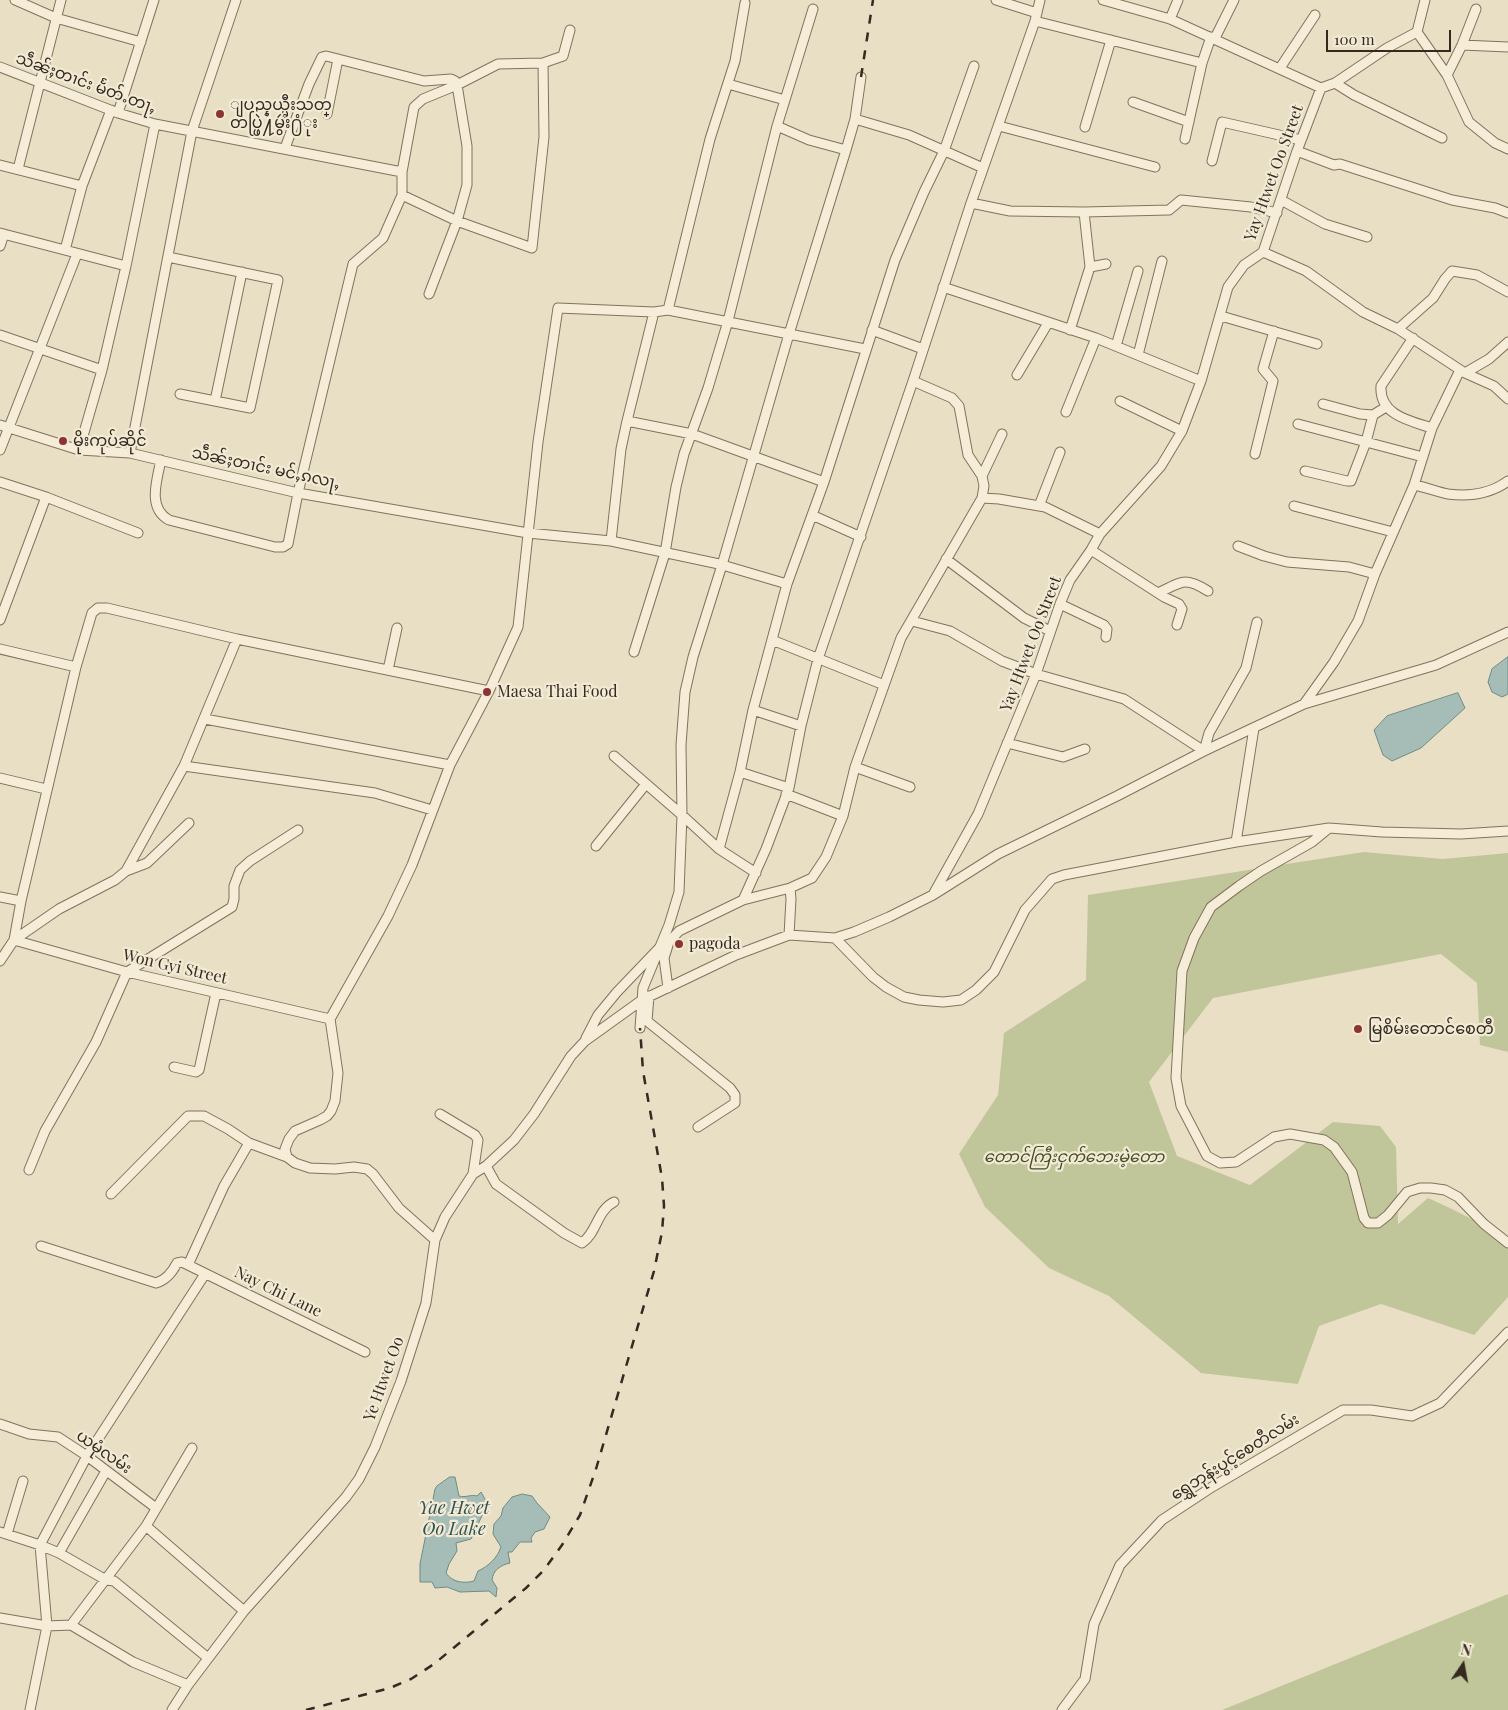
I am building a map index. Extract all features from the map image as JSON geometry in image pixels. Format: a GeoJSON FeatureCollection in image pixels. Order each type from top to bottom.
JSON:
{"type":"FeatureCollection","features":[{"type":"Feature","properties":{"kind":"street"},"geometry":{"type":"LineString","coordinates":[[15,0],[56,18],[141,42]]}},
{"type":"Feature","properties":{"kind":"street"},"geometry":{"type":"LineString","coordinates":[[18,169],[38,84],[61,0]]}},
{"type":"Feature","properties":{"kind":"street"},"geometry":{"type":"LineString","coordinates":[[65,250],[82,186],[115,111],[141,42],[154,0]]}},
{"type":"Feature","properties":{"kind":"street"},"geometry":{"type":"LineString","coordinates":[[130,453],[192,131],[236,0]]}},
{"type":"Feature","properties":{"kind":"street"},"geometry":{"type":"LineString","coordinates":[[996,0],[1036,17],[1111,40],[1202,63]]}},
{"type":"Feature","properties":{"kind":"street"},"geometry":{"type":"LineString","coordinates":[[744,900],[788,791],[801,726],[818,660],[913,381],[971,203],[1036,17],[1040,0]]}},
{"type":"Feature","properties":{"kind":"street"},"geometry":{"type":"LineString","coordinates":[[1103,0],[1138,4],[1321,88],[1335,83],[1387,48],[1417,32],[1425,0]]}},
{"type":"Feature","properties":{"kind":"street"},"geometry":{"type":"LineString","coordinates":[[1170,19],[1178,0]]}},
{"type":"Feature","properties":{"kind":"street"},"geometry":{"type":"LineString","coordinates":[[1185,139],[1202,63],[1213,38],[1234,0]]}},
{"type":"Feature","properties":{"kind":"street"},"geometry":{"type":"LineString","coordinates":[[668,310],[710,139],[735,61],[745,3]]}},
{"type":"Feature","properties":{"kind":"street"},"geometry":{"type":"LineString","coordinates":[[634,652],[665,553],[676,487],[684,454],[708,388],[728,321],[777,126],[812,9]]}},
{"type":"Feature","properties":{"kind":"street"},"geometry":{"type":"LineString","coordinates":[[1447,75],[1462,45],[1476,9]]}},
{"type":"Feature","properties":{"kind":"street"},"geometry":{"type":"LineString","coordinates":[[1280,68],[1315,15]]}},
{"type":"Feature","properties":{"kind":"street"},"geometry":{"type":"LineString","coordinates":[[161,460],[155,494],[156,505],[162,516],[169,520],[275,547],[283,547],[288,544],[298,493],[354,264],[383,238],[402,195],[402,172],[414,107],[423,99],[457,85],[498,64],[543,63],[563,56],[570,30]]}},
{"type":"Feature","properties":{"kind":"street"},"geometry":{"type":"LineString","coordinates":[[1417,32],[1447,75],[1469,122],[1496,143],[1508,149]]}},
{"type":"Feature","properties":{"kind":"street"},"geometry":{"type":"LineString","coordinates":[[1085,127],[1111,40]]}},
{"type":"Feature","properties":{"kind":"street"},"geometry":{"type":"LineString","coordinates":[[1462,45],[1508,47]]}},
{"type":"Feature","properties":{"kind":"street"},"geometry":{"type":"LineString","coordinates":[[285,148],[308,84],[322,57],[326,56],[424,81],[453,80],[457,85],[467,146],[467,185],[457,221],[429,294]]}},
{"type":"Feature","properties":{"kind":"street"},"geometry":{"type":"LineString","coordinates":[[327,114],[338,59]]}},
{"type":"Feature","properties":{"kind":"street"},"geometry":{"type":"LineString","coordinates":[[402,195],[457,221],[532,248],[544,137],[543,63]]}},
{"type":"Feature","properties":{"kind":"street"},"geometry":{"type":"LineString","coordinates":[[719,849],[740,772],[752,710],[787,584],[824,482],[895,260],[944,151],[974,66]]}},
{"type":"Feature","properties":{"kind":"street","name":"သဵၼ်ႈတၢင်း မႅတ်ႉတႃႇ"},"geometry":{"type":"LineString","coordinates":[[0,67],[38,84],[155,124],[402,172]]}},
{"type":"Feature","properties":{"kind":"street"},"geometry":{"type":"LineString","coordinates":[[698,1127],[735,1103],[735,1095],[730,1088],[646,1021],[647,976],[661,946],[678,892],[682,815],[681,745],[685,692],[789,334],[855,119],[860,77]]}},
{"type":"Feature","properties":{"kind":"street"},"geometry":{"type":"LineString","coordinates":[[1335,83],[1442,138]]}},
{"type":"Feature","properties":{"kind":"street"},"geometry":{"type":"LineString","coordinates":[[728,84],[785,100]]}},
{"type":"Feature","properties":{"kind":"street","name":"Yay Htwet Oo Street"},"geometry":{"type":"LineString","coordinates":[[933,895],[978,814],[1036,674],[1070,580],[1092,550],[1100,534],[1160,466],[1182,431],[1201,381],[1228,287],[1244,265],[1264,252],[1297,151],[1321,88]]}},
{"type":"Feature","properties":{"kind":"street"},"geometry":{"type":"LineString","coordinates":[[1133,102],[1189,122]]}},
{"type":"Feature","properties":{"kind":"street"},"geometry":{"type":"LineString","coordinates":[[855,119],[909,136],[984,168]]}},
{"type":"Feature","properties":{"kind":"street"},"geometry":{"type":"LineString","coordinates":[[1212,161],[1222,122],[1301,140]]}},
{"type":"Feature","properties":{"kind":"street"},"geometry":{"type":"LineString","coordinates":[[79,450],[102,370],[126,266],[155,124]]}},
{"type":"Feature","properties":{"kind":"street"},"geometry":{"type":"LineString","coordinates":[[777,126],[809,140],[846,150]]}},
{"type":"Feature","properties":{"kind":"street"},"geometry":{"type":"LineString","coordinates":[[999,126],[1155,167]]}},
{"type":"Feature","properties":{"kind":"street"},"geometry":{"type":"LineString","coordinates":[[1297,151],[1334,165],[1340,164],[1452,200],[1496,208],[1508,213]]}},
{"type":"Feature","properties":{"kind":"street"},"geometry":{"type":"LineString","coordinates":[[0,165],[82,186]]}},
{"type":"Feature","properties":{"kind":"street"},"geometry":{"type":"LineString","coordinates":[[971,203],[1010,211],[1084,212],[1169,210],[1181,200],[1251,207],[1277,213]]}},
{"type":"Feature","properties":{"kind":"street"},"geometry":{"type":"LineString","coordinates":[[1281,200],[1325,224],[1368,237]]}},
{"type":"Feature","properties":{"kind":"street"},"geometry":{"type":"LineString","coordinates":[[1070,330],[1090,267],[1084,212]]}},
{"type":"Feature","properties":{"kind":"street"},"geometry":{"type":"LineString","coordinates":[[0,246],[2,233],[126,266]]}},
{"type":"Feature","properties":{"kind":"street"},"geometry":{"type":"LineString","coordinates":[[1264,252],[1306,271],[1338,296],[1363,312],[1398,329],[1463,372],[1494,386],[1508,399]]}},
{"type":"Feature","properties":{"kind":"street"},"geometry":{"type":"LineString","coordinates":[[0,450],[4,427],[40,348],[77,254]]}},
{"type":"Feature","properties":{"kind":"street"},"geometry":{"type":"LineString","coordinates":[[168,257],[278,280],[250,408],[180,394]]}},
{"type":"Feature","properties":{"kind":"street"},"geometry":{"type":"LineString","coordinates":[[1138,355],[1162,261]]}},
{"type":"Feature","properties":{"kind":"street"},"geometry":{"type":"LineString","coordinates":[[1090,267],[1106,264]]}},
{"type":"Feature","properties":{"kind":"street"},"geometry":{"type":"LineString","coordinates":[[1116,346],[1138,271]]}},
{"type":"Feature","properties":{"kind":"street"},"geometry":{"type":"LineString","coordinates":[[1398,329],[1433,298],[1452,271],[1477,275],[1508,292]]}},
{"type":"Feature","properties":{"kind":"street"},"geometry":{"type":"LineString","coordinates":[[215,401],[242,272]]}},
{"type":"Feature","properties":{"kind":"street"},"geometry":{"type":"LineString","coordinates":[[943,287],[1096,338],[1201,381]]}},
{"type":"Feature","properties":{"kind":"street"},"geometry":{"type":"LineString","coordinates":[[287,1158],[285,1149],[295,1131],[327,1116],[335,1101],[338,1073],[330,1019],[388,916],[412,865],[450,765],[490,691],[518,627],[538,442],[558,308],[654,312],[668,310],[866,349]]}},
{"type":"Feature","properties":{"kind":"street"},"geometry":{"type":"LineString","coordinates":[[611,541],[627,421],[654,312]]}},
{"type":"Feature","properties":{"kind":"street"},"geometry":{"type":"LineString","coordinates":[[1221,316],[1317,344]]}},
{"type":"Feature","properties":{"kind":"street"},"geometry":{"type":"LineString","coordinates":[[1017,375],[1048,323]]}},
{"type":"Feature","properties":{"kind":"street"},"geometry":{"type":"LineString","coordinates":[[872,330],[923,349]]}},
{"type":"Feature","properties":{"kind":"street"},"geometry":{"type":"LineString","coordinates":[[1254,454],[1273,381],[1263,369],[1274,331]]}},
{"type":"Feature","properties":{"kind":"street"},"geometry":{"type":"LineString","coordinates":[[0,335],[102,370]]}},
{"type":"Feature","properties":{"kind":"street"},"geometry":{"type":"LineString","coordinates":[[1066,412],[1096,338]]}},
{"type":"Feature","properties":{"kind":"street"},"geometry":{"type":"LineString","coordinates":[[1413,338],[1381,386],[1380,395],[1386,407],[1400,417],[1432,428]]}},
{"type":"Feature","properties":{"kind":"street"},"geometry":{"type":"LineString","coordinates":[[1304,704],[1334,662],[1358,621],[1374,574],[1414,485],[1432,428],[1463,372],[1489,359],[1508,342]]}},
{"type":"Feature","properties":{"kind":"street"},"geometry":{"type":"LineString","coordinates":[[584,1041],[598,1014],[617,992],[661,946],[669,942],[679,931],[744,900],[790,888],[812,878],[826,858],[843,816],[854,767],[901,638],[982,498],[984,486],[982,476],[968,455],[959,406],[952,398],[913,381]]}},
{"type":"Feature","properties":{"kind":"street"},"geometry":{"type":"LineString","coordinates":[[1120,401],[1182,431]]}},
{"type":"Feature","properties":{"kind":"street"},"geometry":{"type":"LineString","coordinates":[[1323,404],[1360,414],[1373,415],[1386,407]]}},
{"type":"Feature","properties":{"kind":"street"},"geometry":{"type":"LineString","coordinates":[[1305,471],[1351,481],[1366,442],[1373,415]]}},
{"type":"Feature","properties":{"kind":"street"},"geometry":{"type":"LineString","coordinates":[[627,421],[692,434],[824,482]]}},
{"type":"Feature","properties":{"kind":"street"},"geometry":{"type":"LineString","coordinates":[[1298,424],[1423,457]]}},
{"type":"Feature","properties":{"kind":"street","name":"သဵၼ်ႈတၢင်း မင်ႇၵလႃႇ"},"geometry":{"type":"LineString","coordinates":[[4,427],[79,450],[130,453],[298,493],[528,533],[611,541],[722,565],[787,584]]}},
{"type":"Feature","properties":{"kind":"street"},"geometry":{"type":"LineString","coordinates":[[982,476],[1002,434]]}},
{"type":"Feature","properties":{"kind":"street"},"geometry":{"type":"LineString","coordinates":[[1039,506],[1060,452]]}},
{"type":"Feature","properties":{"kind":"street"},"geometry":{"type":"LineString","coordinates":[[1414,485],[1448,494],[1479,495],[1508,481]]}},
{"type":"Feature","properties":{"kind":"street"},"geometry":{"type":"LineString","coordinates":[[0,482],[46,497],[138,533]]}},
{"type":"Feature","properties":{"kind":"street"},"geometry":{"type":"LineString","coordinates":[[0,620],[46,497]]}},
{"type":"Feature","properties":{"kind":"street"},"geometry":{"type":"LineString","coordinates":[[982,498],[1044,507],[1100,534]]}},
{"type":"Feature","properties":{"kind":"street"},"geometry":{"type":"LineString","coordinates":[[1294,506],[1393,532]]}},
{"type":"Feature","properties":{"kind":"street"},"geometry":{"type":"LineString","coordinates":[[812,515],[860,537]]}},
{"type":"Feature","properties":{"kind":"street"},"geometry":{"type":"LineString","coordinates":[[1238,546],[1287,562],[1349,567],[1374,574]]}},
{"type":"Feature","properties":{"kind":"street"},"geometry":{"type":"LineString","coordinates":[[1092,550],[1158,594],[1179,604],[1182,609],[1177,624]]}},
{"type":"Feature","properties":{"kind":"street"},"geometry":{"type":"LineString","coordinates":[[946,559],[1024,618],[1050,631]]}},
{"type":"Feature","properties":{"kind":"street"},"geometry":{"type":"LineString","coordinates":[[1158,594],[1186,581],[1196,584],[1208,592]]}},
{"type":"Feature","properties":{"kind":"street"},"geometry":{"type":"LineString","coordinates":[[1060,604],[1104,625],[1107,629],[1106,637]]}},
{"type":"Feature","properties":{"kind":"street"},"geometry":{"type":"LineString","coordinates":[[14,940],[46,789],[76,667],[92,613],[98,608],[107,608],[236,639],[490,691]]}},
{"type":"Feature","properties":{"kind":"street"},"geometry":{"type":"LineString","coordinates":[[912,621],[950,631],[1002,661],[1036,674],[1124,699],[1204,751]]}},
{"type":"Feature","properties":{"kind":"street"},"geometry":{"type":"LineString","coordinates":[[1204,751],[1209,733],[1246,668],[1257,622]]}},
{"type":"Feature","properties":{"kind":"street"},"geometry":{"type":"LineString","coordinates":[[388,670],[397,628]]}},
{"type":"Feature","properties":{"kind":"street"},"geometry":{"type":"LineString","coordinates":[[584,1041],[646,998],[736,955],[789,935],[834,938],[854,932],[933,895],[998,854],[1204,751],[1304,704],[1436,665],[1508,632]]}},
{"type":"Feature","properties":{"kind":"street"},"geometry":{"type":"LineString","coordinates":[[126,871],[184,766],[205,719],[236,639]]}},
{"type":"Feature","properties":{"kind":"street"},"geometry":{"type":"LineString","coordinates":[[772,640],[884,685]]}},
{"type":"Feature","properties":{"kind":"street"},"geometry":{"type":"LineString","coordinates":[[0,649],[76,667]]}},
{"type":"Feature","properties":{"kind":"street"},"geometry":{"type":"LineString","coordinates":[[752,710],[801,726]]}},
{"type":"Feature","properties":{"kind":"street"},"geometry":{"type":"LineString","coordinates":[[205,719],[450,765]]}},
{"type":"Feature","properties":{"kind":"street"},"geometry":{"type":"LineString","coordinates":[[1236,842],[1254,728]]}},
{"type":"Feature","properties":{"kind":"street"},"geometry":{"type":"LineString","coordinates":[[1008,743],[1064,757],[1085,749]]}},
{"type":"Feature","properties":{"kind":"street"},"geometry":{"type":"LineString","coordinates":[[614,756],[719,849],[756,872]]}},
{"type":"Feature","properties":{"kind":"street"},"geometry":{"type":"LineString","coordinates":[[184,766],[375,794],[432,810]]}},
{"type":"Feature","properties":{"kind":"street"},"geometry":{"type":"LineString","coordinates":[[854,767],[910,787]]}},
{"type":"Feature","properties":{"kind":"street"},"geometry":{"type":"LineString","coordinates":[[740,772],[843,816]]}},
{"type":"Feature","properties":{"kind":"street"},"geometry":{"type":"LineString","coordinates":[[0,778],[46,789]]}},
{"type":"Feature","properties":{"kind":"street"},"geometry":{"type":"LineString","coordinates":[[596,846],[646,784]]}},
{"type":"Feature","properties":{"kind":"street"},"geometry":{"type":"LineString","coordinates":[[0,961],[14,940],[59,908],[115,880],[126,871],[148,863],[189,823]]}},
{"type":"Feature","properties":{"kind":"street"},"geometry":{"type":"LineString","coordinates":[[1329,828],[1312,842],[1246,881],[1211,907],[1198,930],[1182,971],[1176,1078],[1181,1106],[1206,1156],[1220,1163],[1236,1162],[1274,1137],[1290,1134],[1324,1140],[1334,1147],[1352,1172],[1364,1218],[1368,1223],[1378,1223],[1388,1215],[1407,1192],[1420,1188],[1431,1188],[1445,1190],[1458,1197],[1484,1224],[1508,1243]]}},
{"type":"Feature","properties":{"kind":"street"},"geometry":{"type":"LineString","coordinates":[[834,938],[873,977],[904,997],[943,1002],[961,1000],[976,990],[994,972],[1025,910],[1052,879],[1064,875],[1236,842],[1329,828],[1382,832],[1461,834],[1508,831]]}},
{"type":"Feature","properties":{"kind":"street"},"geometry":{"type":"LineString","coordinates":[[29,1170],[45,1131],[96,1042],[127,972],[232,906],[234,886],[240,870],[250,861],[298,830]]}},
{"type":"Feature","properties":{"kind":"street"},"geometry":{"type":"LineString","coordinates":[[789,935],[790,888]]}},
{"type":"Feature","properties":{"kind":"street"},"geometry":{"type":"LineString","coordinates":[[0,896],[21,902]]}},
{"type":"Feature","properties":{"kind":"street","name":"Won Gyi Street"},"geometry":{"type":"LineString","coordinates":[[14,940],[127,972],[330,1019]]}},
{"type":"Feature","properties":{"kind":"street"},"geometry":{"type":"LineString","coordinates":[[668,988],[664,958],[669,942]]}},
{"type":"Feature","properties":{"kind":"street"},"geometry":{"type":"LineString","coordinates":[[174,1067],[196,1072],[199,1070],[216,993]]}},
{"type":"Feature","properties":{"kind":"street"},"geometry":{"type":"LineString","coordinates":[[640,1028],[646,998]]}},
{"type":"Feature","properties":{"kind":"street","name":"Ye Htwet Oo"},"geometry":{"type":"LineString","coordinates":[[172,1710],[188,1685],[244,1611],[346,1497],[359,1478],[375,1447],[401,1381],[426,1303],[435,1240],[445,1217],[474,1174],[486,1166],[514,1140],[534,1114],[571,1056],[584,1041]]}},
{"type":"Feature","properties":{"kind":"street"},"geometry":{"type":"LineString","coordinates":[[440,1114],[475,1135],[478,1140],[474,1174]]}},
{"type":"Feature","properties":{"kind":"street"},"geometry":{"type":"LineString","coordinates":[[111,1194],[188,1116],[204,1116],[248,1143],[310,1168],[335,1169],[354,1167],[367,1169],[399,1208],[435,1240]]}},
{"type":"Feature","properties":{"kind":"street"},"geometry":{"type":"LineString","coordinates":[[188,1265],[224,1186],[248,1143]]}},
{"type":"Feature","properties":{"kind":"street"},"geometry":{"type":"LineString","coordinates":[[486,1166],[496,1184],[564,1233],[582,1243],[587,1239],[605,1208],[614,1202]]}},
{"type":"Feature","properties":{"kind":"street","name":"Nay Chi Lane"},"geometry":{"type":"LineString","coordinates":[[41,1246],[156,1283],[163,1281],[178,1261],[309,1323],[365,1352]]}},
{"type":"Feature","properties":{"kind":"street"},"geometry":{"type":"LineString","coordinates":[[30,1710],[46,1626],[40,1545],[87,1456],[205,1274]]}},
{"type":"Feature","properties":{"kind":"street","name":"ရွှေဘုန်းပွင့်စေတီလမ်း"},"geometry":{"type":"LineString","coordinates":[[1062,1710],[1085,1679],[1094,1624],[1120,1564],[1162,1520],[1212,1487],[1343,1410],[1371,1410],[1412,1416],[1440,1403],[1508,1332]]}},
{"type":"Feature","properties":{"kind":"street","name":"ယမုံလမ်း"},"geometry":{"type":"LineString","coordinates":[[0,1424],[29,1434],[58,1438],[87,1456],[156,1508]]}},
{"type":"Feature","properties":{"kind":"street"},"geometry":{"type":"LineString","coordinates":[[71,1624],[146,1526],[192,1448]]}},
{"type":"Feature","properties":{"kind":"street"},"geometry":{"type":"LineString","coordinates":[[59,1553],[106,1471]]}},
{"type":"Feature","properties":{"kind":"street"},"geometry":{"type":"LineString","coordinates":[[22,1481],[4,1533],[59,1553],[106,1580],[114,1581],[208,1658]]}},
{"type":"Feature","properties":{"kind":"street"},"geometry":{"type":"LineString","coordinates":[[146,1526],[244,1611]]}},
{"type":"Feature","properties":{"kind":"street"},"geometry":{"type":"LineString","coordinates":[[0,1618],[46,1626],[71,1624],[133,1662],[188,1685]]}},
{"type":"Feature","properties":{"kind":"green space","name":"တောင်ကြီးငှက်ဘေးမဲ့တော"},"geometry":{"type":"Polygon","coordinates":[[[1364,852],[1443,859],[1508,853],[1508,1052],[1480,1045],[1477,983],[1441,954],[1213,998],[1149,1082],[1177,1156],[1250,1185],[1333,1122],[1380,1126],[1396,1147],[1398,1224],[1428,1198],[1505,1236],[1508,1241],[1508,1297],[1474,1335],[1381,1304],[1319,1326],[1298,1384],[1201,1373],[1109,1296],[1049,1268],[985,1207],[959,1154],[998,1095],[1004,1033],[1086,980],[1088,895],[1364,852]]]}},
{"type":"Feature","properties":{"kind":"green space"},"geometry":{"type":"Polygon","coordinates":[[[1508,1594],[1508,1710],[1222,1710],[1508,1594]]]}},
{"type":"Feature","properties":{"kind":"water"},"geometry":{"type":"Polygon","coordinates":[[[1508,657],[1508,694],[1502,697],[1492,692],[1488,682],[1492,669],[1508,657]]]}},
{"type":"Feature","properties":{"kind":"water"},"geometry":{"type":"Polygon","coordinates":[[[1458,693],[1465,708],[1421,748],[1392,761],[1383,755],[1374,730],[1387,716],[1458,693]]]}},
{"type":"Feature","properties":{"kind":"water","name":"Yae Hwet Oo Lake"},"geometry":{"type":"Polygon","coordinates":[[[450,1477],[455,1477],[459,1496],[477,1496],[481,1492],[487,1505],[471,1539],[456,1543],[457,1551],[446,1573],[455,1580],[462,1582],[474,1581],[478,1571],[486,1567],[495,1558],[501,1547],[493,1534],[494,1524],[512,1497],[522,1494],[532,1496],[550,1517],[544,1529],[535,1532],[531,1538],[532,1542],[520,1542],[512,1552],[508,1552],[510,1563],[498,1568],[493,1576],[492,1580],[497,1588],[496,1597],[489,1591],[460,1592],[447,1587],[435,1588],[432,1582],[420,1582],[420,1564],[435,1489],[450,1477]]]}},
{"type":"Feature","properties":{"kind":"railway"},"geometry":{"type":"LineString","coordinates":[[861,77],[873,0]]}},
{"type":"Feature","properties":{"kind":"railway"},"geometry":{"type":"LineString","coordinates":[[306,1710],[390,1688],[411,1679],[434,1664],[526,1588],[544,1570],[580,1515],[596,1469],[654,1271],[662,1232],[664,1206],[662,1178],[643,1071],[640,1028]]}},
{"type":"Feature","properties":{"kind":"place","name":"ျပည္နယ္မီးသတ္ တပ္ဖြဲ႔မွဴး႐ံုး"},"geometry":{"type":"Point","coordinates":[220,114]}},
{"type":"Feature","properties":{"kind":"place","name":"မိုးကုပ်ဆိုင်"},"geometry":{"type":"Point","coordinates":[63,441]}},
{"type":"Feature","properties":{"kind":"place","name":"Maesa Thai Food"},"geometry":{"type":"Point","coordinates":[487,692]}},
{"type":"Feature","properties":{"kind":"place","name":"pagoda"},"geometry":{"type":"Point","coordinates":[679,944]}},
{"type":"Feature","properties":{"kind":"place","name":"မြစိမ်းတောင်စေတီ"},"geometry":{"type":"Point","coordinates":[1358,1029]}}]}
